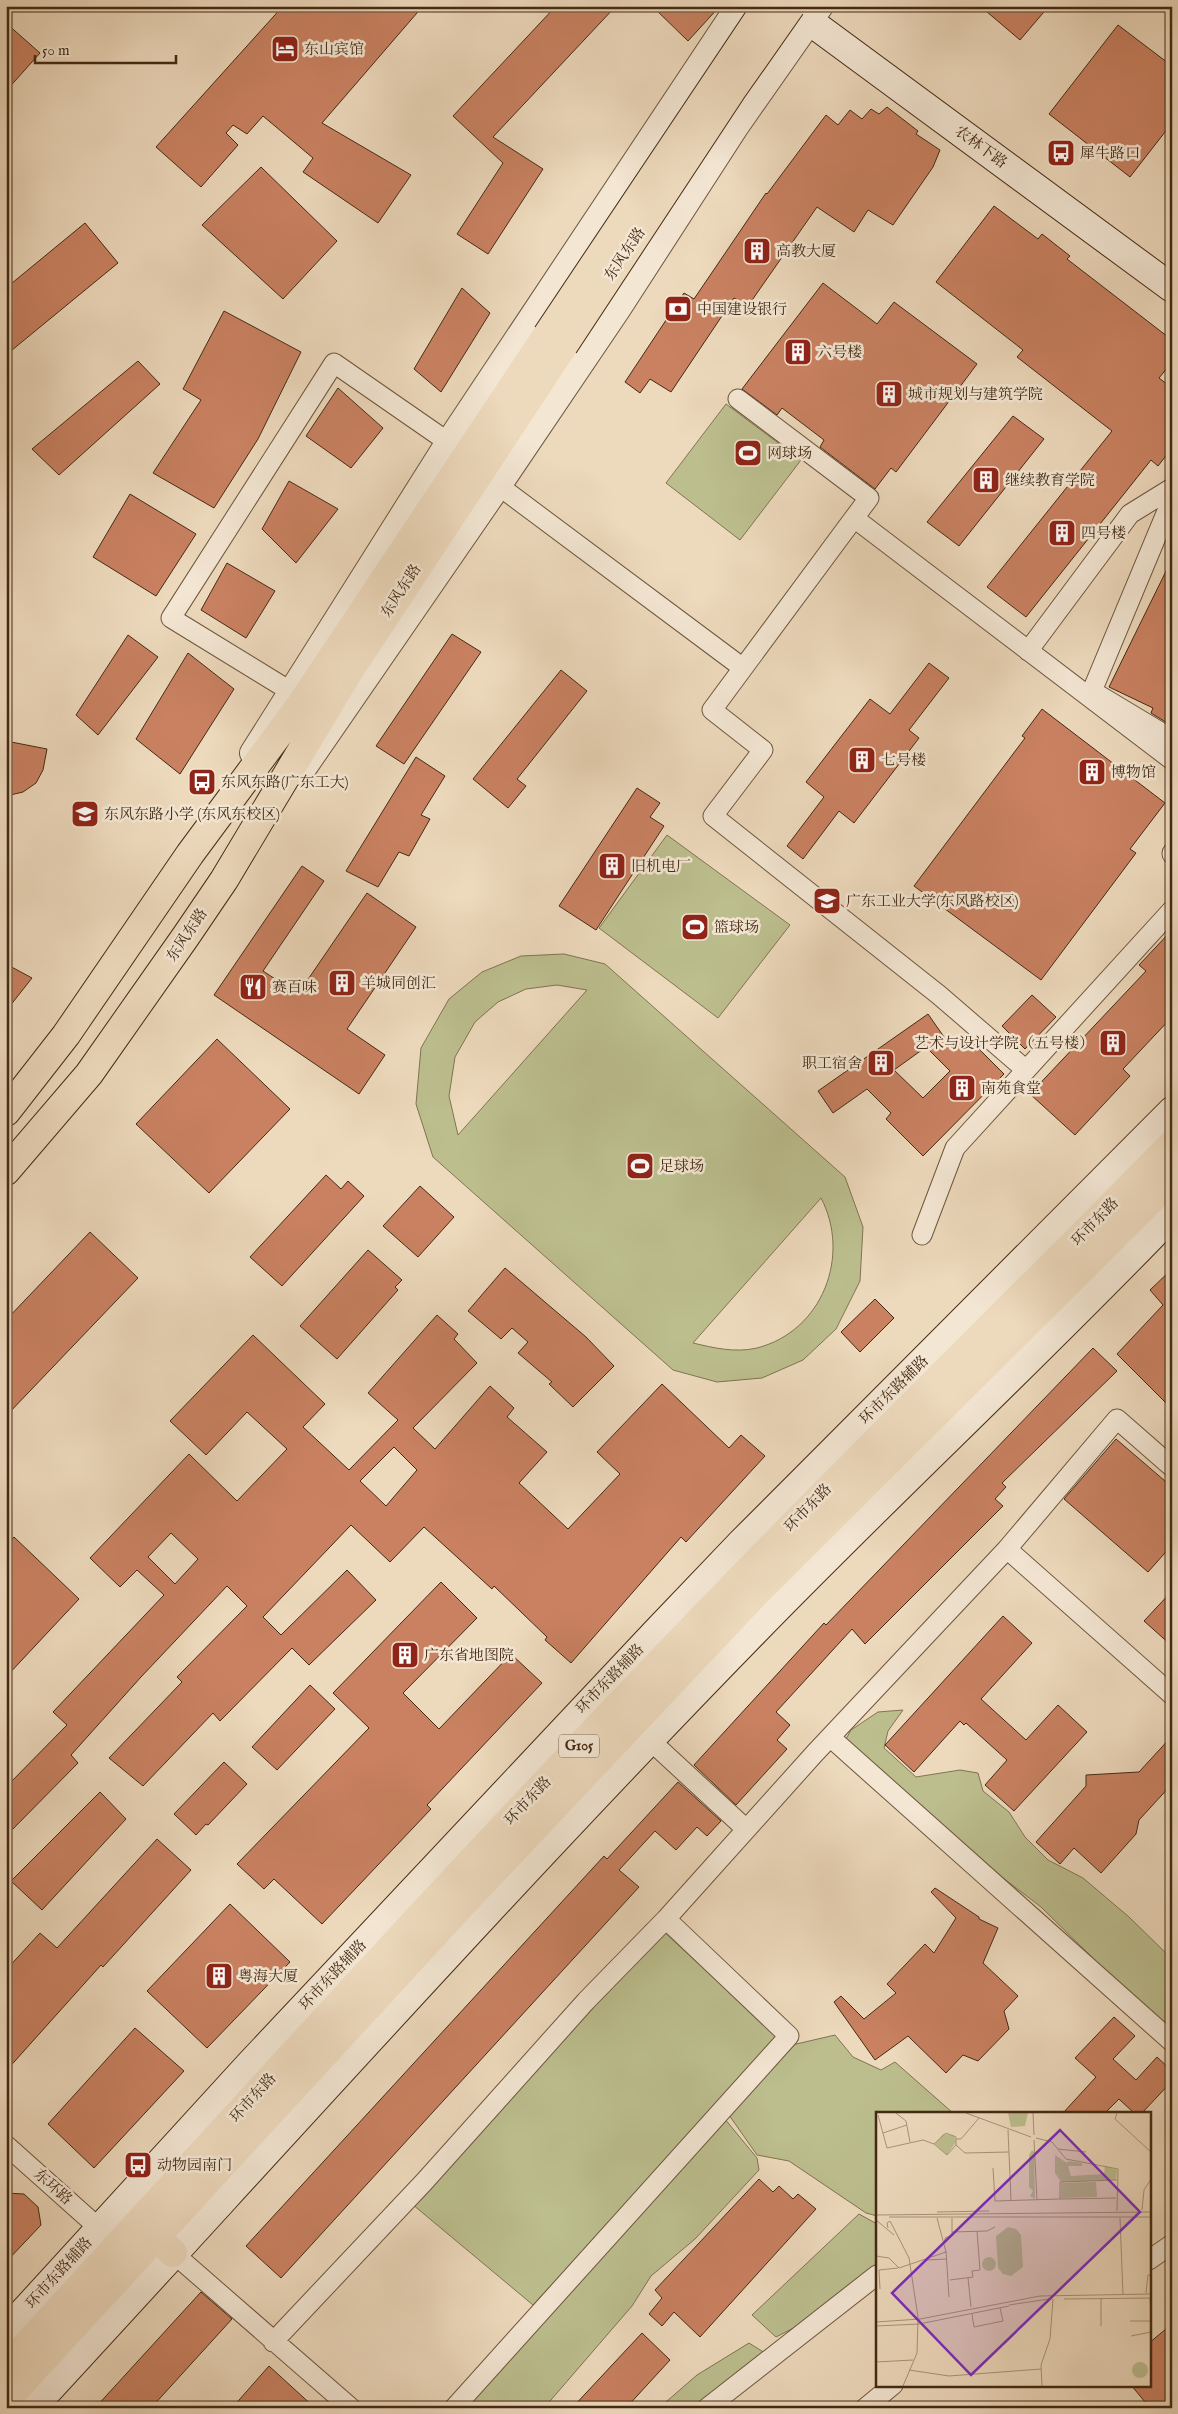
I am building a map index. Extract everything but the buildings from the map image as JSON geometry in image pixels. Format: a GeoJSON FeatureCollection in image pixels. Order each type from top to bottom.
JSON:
{"type":"FeatureCollection","features":[{"type":"Feature","properties":{"kind":"highway","name":"东风东路"},"geometry":{"type":"LineString","coordinates":[[6,1171],[94,1066],[224,880],[348,673],[766,6]]}},
{"type":"Feature","properties":{"kind":"highway","name":"东风东路"},"geometry":{"type":"LineString","coordinates":[[6,1112],[66,1035],[190,854],[301,704],[737,83],[808,9]]}},
{"type":"Feature","properties":{"kind":"highway","name":"环市东路"},"geometry":{"type":"LineString","coordinates":[[6,2367],[295,2052],[675,1646],[838,1478],[1172,1144]]}},
{"type":"Feature","properties":{"kind":"highway","name":"环市东路"},"geometry":{"type":"LineString","coordinates":[[6,2400],[165,2245],[641,1732],[802,1544],[1172,1179]]}},
{"type":"Feature","properties":{"kind":"main road","name":"农林下路"},"geometry":{"type":"LineString","coordinates":[[808,9],[1019,152],[1172,268]]}},
{"type":"Feature","properties":{"kind":"main road","name":"农林下路"},"geometry":{"type":"LineString","coordinates":[[808,9],[1172,288]]}},
{"type":"Feature","properties":{"kind":"main road","name":"环市东路辅路"},"geometry":{"type":"LineString","coordinates":[[6,2331],[414,1888],[728,1556],[1172,1111]]}},
{"type":"Feature","properties":{"kind":"main road"},"geometry":{"type":"LineString","coordinates":[[641,1732],[777,1609],[1172,1215]]}},
{"type":"Feature","properties":{"kind":"main road"},"geometry":{"type":"LineString","coordinates":[[32,2408],[165,2245]]}},
{"type":"Feature","properties":{"kind":"street"},"geometry":{"type":"LineString","coordinates":[[190,854],[290,691],[448,442],[738,6]]}},
{"type":"Feature","properties":{"kind":"street"},"geometry":{"type":"LineString","coordinates":[[224,880],[344,713],[618,310],[738,126],[808,9]]}},
{"type":"Feature","properties":{"kind":"street"},"geometry":{"type":"LineString","coordinates":[[681,92],[708,79],[722,83],[737,102],[738,126]]}},
{"type":"Feature","properties":{"kind":"street"},"geometry":{"type":"LineString","coordinates":[[290,691],[172,618],[187,593],[334,363],[448,442]]}},
{"type":"Feature","properties":{"kind":"street"},"geometry":{"type":"LineString","coordinates":[[738,399],[869,498],[712,710],[762,750],[713,816],[939,995],[1026,1070]]}},
{"type":"Feature","properties":{"kind":"street"},"geometry":{"type":"LineString","coordinates":[[499,486],[743,668]]}},
{"type":"Feature","properties":{"kind":"street"},"geometry":{"type":"LineString","coordinates":[[1028,651],[1130,514],[1172,488]]}},
{"type":"Feature","properties":{"kind":"street"},"geometry":{"type":"LineString","coordinates":[[1172,499],[1092,692],[1172,740]]}},
{"type":"Feature","properties":{"kind":"street"},"geometry":{"type":"LineString","coordinates":[[854,518],[1172,760]]}},
{"type":"Feature","properties":{"kind":"street"},"geometry":{"type":"LineString","coordinates":[[922,1235],[955,1148],[1172,910]]}},
{"type":"Feature","properties":{"kind":"street"},"geometry":{"type":"LineString","coordinates":[[274,2342],[424,2182],[586,2001],[666,1919],[830,1737],[1007,1549],[1118,1418],[1172,1467]]}},
{"type":"Feature","properties":{"kind":"street"},"geometry":{"type":"LineString","coordinates":[[1007,1549],[1172,1695]]}},
{"type":"Feature","properties":{"kind":"street"},"geometry":{"type":"LineString","coordinates":[[641,1732],[746,1829]]}},
{"type":"Feature","properties":{"kind":"street"},"geometry":{"type":"LineString","coordinates":[[830,1737],[1172,2042]]}},
{"type":"Feature","properties":{"kind":"street"},"geometry":{"type":"LineString","coordinates":[[454,2408],[789,2036],[666,1919]]}},
{"type":"Feature","properties":{"kind":"street","name":"东环路"},"geometry":{"type":"LineString","coordinates":[[6,2145],[100,2229]]}},
{"type":"Feature","properties":{"kind":"street"},"geometry":{"type":"LineString","coordinates":[[1150,2259],[1172,2244]]}},
{"type":"Feature","properties":{"kind":"street"},"geometry":{"type":"LineString","coordinates":[[165,2245],[351,2408]]}},
{"type":"Feature","properties":{"kind":"street"},"geometry":{"type":"LineString","coordinates":[[707,2408],[876,2276]]}},
{"type":"Feature","properties":{"kind":"street"},"geometry":{"type":"LineString","coordinates":[[865,2408],[893,2386]]}},
{"type":"Feature","properties":{"kind":"green space"},"geometry":{"type":"Polygon","coordinates":[[[726,404],[801,460],[740,540],[666,483],[726,404]]]}},
{"type":"Feature","properties":{"kind":"green space","name":"篮球场"},"geometry":{"type":"Polygon","coordinates":[[[667,835],[790,925],[718,1018],[599,928],[667,835]]]}},
{"type":"Feature","properties":{"kind":"green space","name":"足球场"},"geometry":{"type":"Polygon","coordinates":[[[564,954],[605,964],[845,1177],[863,1227],[860,1281],[836,1329],[803,1360],[762,1378],[717,1382],[673,1370],[433,1157],[416,1104],[421,1048],[449,999],[482,972],[521,956],[564,954]],[[557,985],[526,989],[498,1002],[475,1022],[455,1057],[449,1096],[458,1135],[587,990],[557,985]],[[821,1198],[693,1343],[725,1349],[757,1348],[780,1339],[799,1325],[814,1308],[825,1288],[831,1266],[833,1243],[830,1220],[821,1198]]]}},
{"type":"Feature","properties":{"kind":"green space"},"geometry":{"type":"Polygon","coordinates":[[[903,1710],[888,1731],[884,1748],[916,1777],[960,1770],[978,1773],[983,1791],[1009,1812],[1025,1837],[1048,1860],[1083,1878],[1129,1917],[1172,1959],[1172,2036],[1041,1907],[948,1836],[846,1739],[851,1730],[878,1712],[903,1710]]]}},
{"type":"Feature","properties":{"kind":"green space"},"geometry":{"type":"Polygon","coordinates":[[[663,1931],[778,2037],[533,2305],[412,2204],[663,1931]]]}},
{"type":"Feature","properties":{"kind":"green space"},"geometry":{"type":"Polygon","coordinates":[[[835,2035],[853,2057],[881,2070],[895,2062],[952,2112],[876,2112],[876,2216],[866,2213],[789,2161],[757,2155],[729,2115],[792,2045],[835,2035]]]}},
{"type":"Feature","properties":{"kind":"green space"},"geometry":{"type":"Polygon","coordinates":[[[724,2118],[757,2158],[759,2170],[695,2239],[651,2276],[632,2306],[544,2408],[459,2408],[724,2118]]]}},
{"type":"Feature","properties":{"kind":"green space"},"geometry":{"type":"Polygon","coordinates":[[[859,2214],[876,2223],[876,2264],[807,2321],[776,2337],[752,2315],[859,2214]]]}},
{"type":"Feature","properties":{"kind":"green space"},"geometry":{"type":"Polygon","coordinates":[[[749,2343],[765,2353],[698,2408],[659,2408],[697,2375],[749,2343]]]}},
{"type":"Feature","properties":{"kind":"place","name":"东山宾馆"},"geometry":{"type":"Point","coordinates":[285,49]}},
{"type":"Feature","properties":{"kind":"place","name":"犀牛路口"},"geometry":{"type":"Point","coordinates":[1061,153]}},
{"type":"Feature","properties":{"kind":"place","name":"高教大厦"},"geometry":{"type":"Point","coordinates":[757,251]}},
{"type":"Feature","properties":{"kind":"place","name":"中国建设银行"},"geometry":{"type":"Point","coordinates":[678,309]}},
{"type":"Feature","properties":{"kind":"place","name":"六号楼"},"geometry":{"type":"Point","coordinates":[798,352]}},
{"type":"Feature","properties":{"kind":"place","name":"城市规划与建筑学院"},"geometry":{"type":"Point","coordinates":[889,394]}},
{"type":"Feature","properties":{"kind":"place","name":"网球场"},"geometry":{"type":"Point","coordinates":[748,453]}},
{"type":"Feature","properties":{"kind":"place","name":"继续教育学院"},"geometry":{"type":"Point","coordinates":[986,480]}},
{"type":"Feature","properties":{"kind":"place","name":"四号楼"},"geometry":{"type":"Point","coordinates":[1062,533]}},
{"type":"Feature","properties":{"kind":"place","name":"七号楼"},"geometry":{"type":"Point","coordinates":[862,760]}},
{"type":"Feature","properties":{"kind":"place","name":"博物馆"},"geometry":{"type":"Point","coordinates":[1092,772]}},
{"type":"Feature","properties":{"kind":"place","name":"东风东路(广东工大)"},"geometry":{"type":"Point","coordinates":[202,782]}},
{"type":"Feature","properties":{"kind":"place","name":"东风东路小学 (东风东校区)"},"geometry":{"type":"Point","coordinates":[85,814]}},
{"type":"Feature","properties":{"kind":"place","name":"旧机电厂"},"geometry":{"type":"Point","coordinates":[612,866]}},
{"type":"Feature","properties":{"kind":"place","name":"广东工业大学(东风路校区)"},"geometry":{"type":"Point","coordinates":[827,901]}},
{"type":"Feature","properties":{"kind":"place","name":"篮球场"},"geometry":{"type":"Point","coordinates":[695,927]}},
{"type":"Feature","properties":{"kind":"place","name":"羊城同创汇"},"geometry":{"type":"Point","coordinates":[342,983]}},
{"type":"Feature","properties":{"kind":"place","name":"赛百味"},"geometry":{"type":"Point","coordinates":[253,987]}},
{"type":"Feature","properties":{"kind":"place","name":"艺术与设计学院（五号楼）"},"geometry":{"type":"Point","coordinates":[1113,1043]}},
{"type":"Feature","properties":{"kind":"place","name":"职工宿舍"},"geometry":{"type":"Point","coordinates":[881,1063]}},
{"type":"Feature","properties":{"kind":"place","name":"南苑食堂"},"geometry":{"type":"Point","coordinates":[962,1088]}},
{"type":"Feature","properties":{"kind":"place","name":"足球场"},"geometry":{"type":"Point","coordinates":[640,1166]}},
{"type":"Feature","properties":{"kind":"place","name":"广东省地图院"},"geometry":{"type":"Point","coordinates":[405,1655]}},
{"type":"Feature","properties":{"kind":"place","name":"粤海大厦"},"geometry":{"type":"Point","coordinates":[219,1976]}},
{"type":"Feature","properties":{"kind":"place","name":"动物园南门"},"geometry":{"type":"Point","coordinates":[138,2165]}}]}
